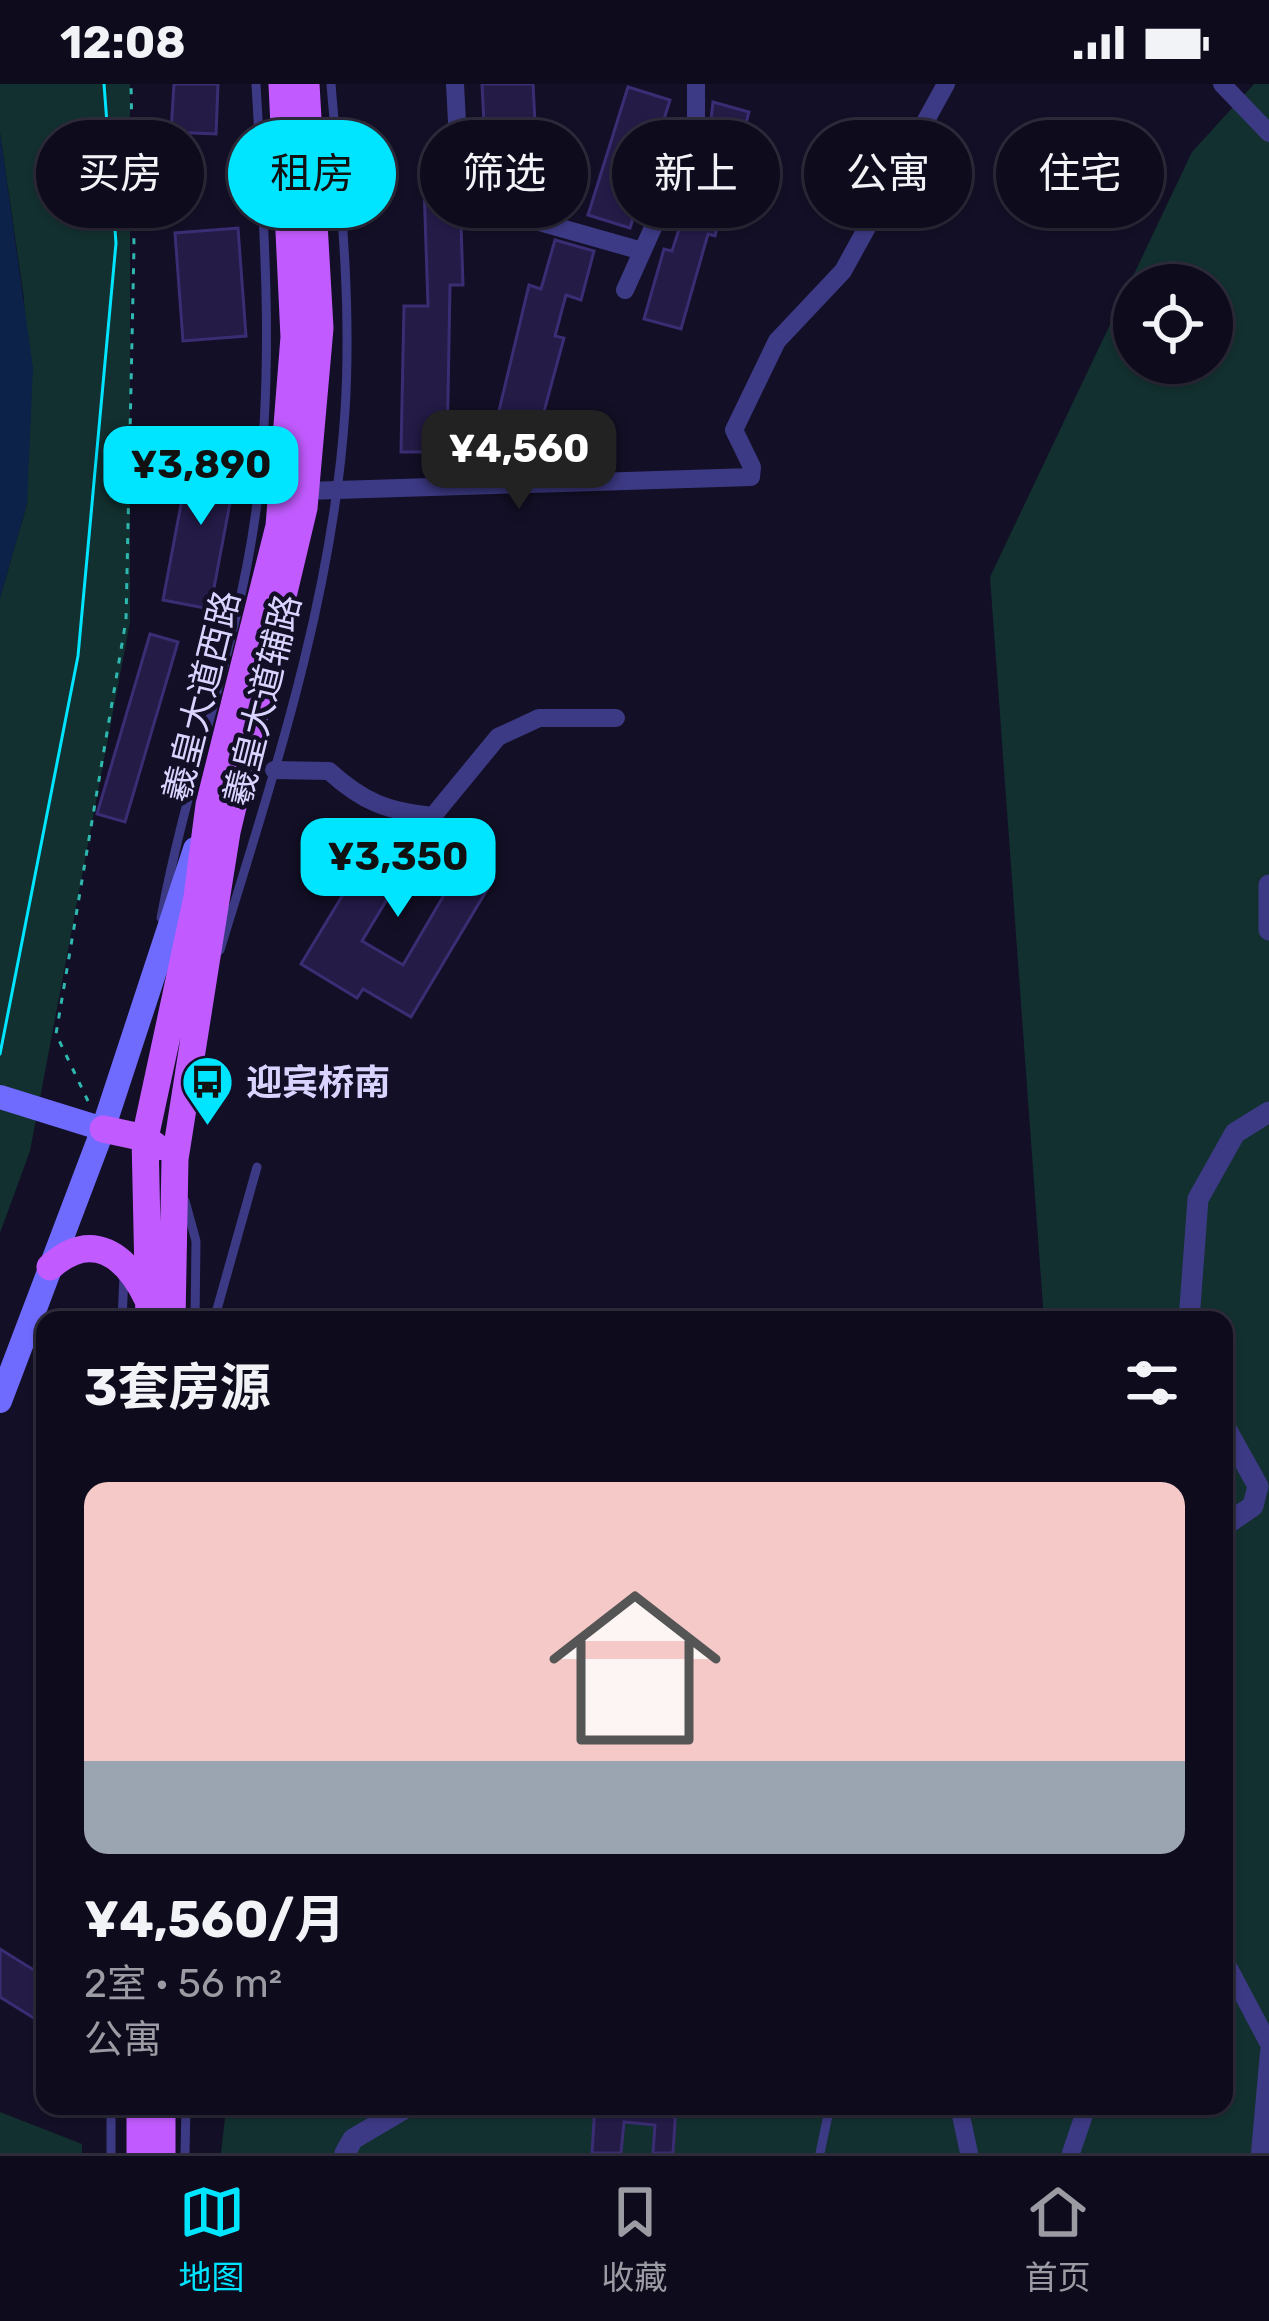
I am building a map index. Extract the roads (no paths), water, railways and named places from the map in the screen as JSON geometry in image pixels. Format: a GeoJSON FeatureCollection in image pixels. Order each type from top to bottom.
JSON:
{"type":"FeatureCollection","features":[{"type":"Feature","properties":{"kind":"main road","name":"羲皇大道西路"},"geometry":{"type":"LineString","coordinates":[[156,1311],[137,1242],[145,1138],[197,897],[209,805],[279,526],[294,337],[282,84]]}},
{"type":"Feature","properties":{"kind":"main road","name":"羲皇大道西路"},"geometry":{"type":"LineString","coordinates":[[157,1311],[175,1160],[227,832],[265,691],[306,490],[320,328],[306,84]]}},
{"type":"Feature","properties":{"kind":"main road"},"geometry":{"type":"LineString","coordinates":[[0,1401],[103,1129],[209,805]]}},
{"type":"Feature","properties":{"kind":"main road"},"geometry":{"type":"LineString","coordinates":[[0,1097],[145,1138],[175,1160]]}},
{"type":"Feature","properties":{"kind":"main road"},"geometry":{"type":"LineString","coordinates":[[50,1267],[78,1249],[137,1242],[156,1311]]}},
{"type":"Feature","properties":{"kind":"main road"},"geometry":{"type":"LineString","coordinates":[[140,2153],[163,2115]]}},
{"type":"Feature","properties":{"kind":"main road"},"geometry":{"type":"LineString","coordinates":[[162,2153],[166,2115]]}},
{"type":"Feature","properties":{"kind":"street"},"geometry":{"type":"LineString","coordinates":[[455,84],[460,179],[530,219],[642,251]]}},
{"type":"Feature","properties":{"kind":"street"},"geometry":{"type":"LineString","coordinates":[[625,290],[696,132],[696,84]]}},
{"type":"Feature","properties":{"kind":"street"},"geometry":{"type":"LineString","coordinates":[[306,490],[751,477],[752,466],[734,430],[777,341],[843,271],[946,84]]}},
{"type":"Feature","properties":{"kind":"street"},"geometry":{"type":"LineString","coordinates":[[1222,84],[1269,133]]}},
{"type":"Feature","properties":{"kind":"street"},"geometry":{"type":"LineString","coordinates":[[274,770],[329,771],[359,799],[388,812],[433,816],[498,737],[539,718],[616,718]]}},
{"type":"Feature","properties":{"kind":"street"},"geometry":{"type":"LineString","coordinates":[[1269,885],[1269,930]]}},
{"type":"Feature","properties":{"kind":"street"},"geometry":{"type":"LineString","coordinates":[[1190,1311],[1198,1199],[1235,1132],[1269,1112]]}},
{"type":"Feature","properties":{"kind":"street"},"geometry":{"type":"LineString","coordinates":[[1233,1441],[1258,1486],[1247,1514],[1233,1521]]}},
{"type":"Feature","properties":{"kind":"street"},"geometry":{"type":"LineString","coordinates":[[1233,1977],[1269,2048],[1261,2153]]}},
{"type":"Feature","properties":{"kind":"street"},"geometry":{"type":"LineString","coordinates":[[345,2153],[353,2139],[394,2115]]}},
{"type":"Feature","properties":{"kind":"street"},"geometry":{"type":"LineString","coordinates":[[961,2115],[969,2153]]}},
{"type":"Feature","properties":{"kind":"street"},"geometry":{"type":"LineString","coordinates":[[1071,2153],[1084,2115]]}},
{"type":"Feature","properties":{"kind":"lane","name":"羲皇大道辅路"},"geometry":{"type":"LineString","coordinates":[[145,1007],[176,833],[230,646],[256,511],[270,329],[256,84]]}},
{"type":"Feature","properties":{"kind":"lane","name":"羲皇大道辅路"},"geometry":{"type":"LineString","coordinates":[[196,1311],[196,1241],[175,1160],[217,962],[309,649],[345,411],[347,267],[331,84]]}},
{"type":"Feature","properties":{"kind":"lane"},"geometry":{"type":"LineString","coordinates":[[217,1311],[257,1167]]}},
{"type":"Feature","properties":{"kind":"lane"},"geometry":{"type":"LineString","coordinates":[[124,1311],[137,1242]]}},
{"type":"Feature","properties":{"kind":"lane"},"geometry":{"type":"LineString","coordinates":[[111,2115],[111,2153]]}},
{"type":"Feature","properties":{"kind":"lane"},"geometry":{"type":"LineString","coordinates":[[169,2115],[184,2153]]}},
{"type":"Feature","properties":{"kind":"lane"},"geometry":{"type":"LineString","coordinates":[[820,2153],[828,2115]]}},
{"type":"Feature","properties":{"kind":"water"},"geometry":{"type":"Polygon","coordinates":[[[0,133],[33,368],[27,504],[0,598],[0,133]]]}},
{"type":"Feature","properties":{"kind":"tram line"},"geometry":{"type":"LineString","coordinates":[[0,1054],[78,656],[116,243],[104,84]]}},
{"type":"Feature","properties":{"kind":"place","name":"迎宾桥南"},"geometry":{"type":"Point","coordinates":[207,1128]}}]}
